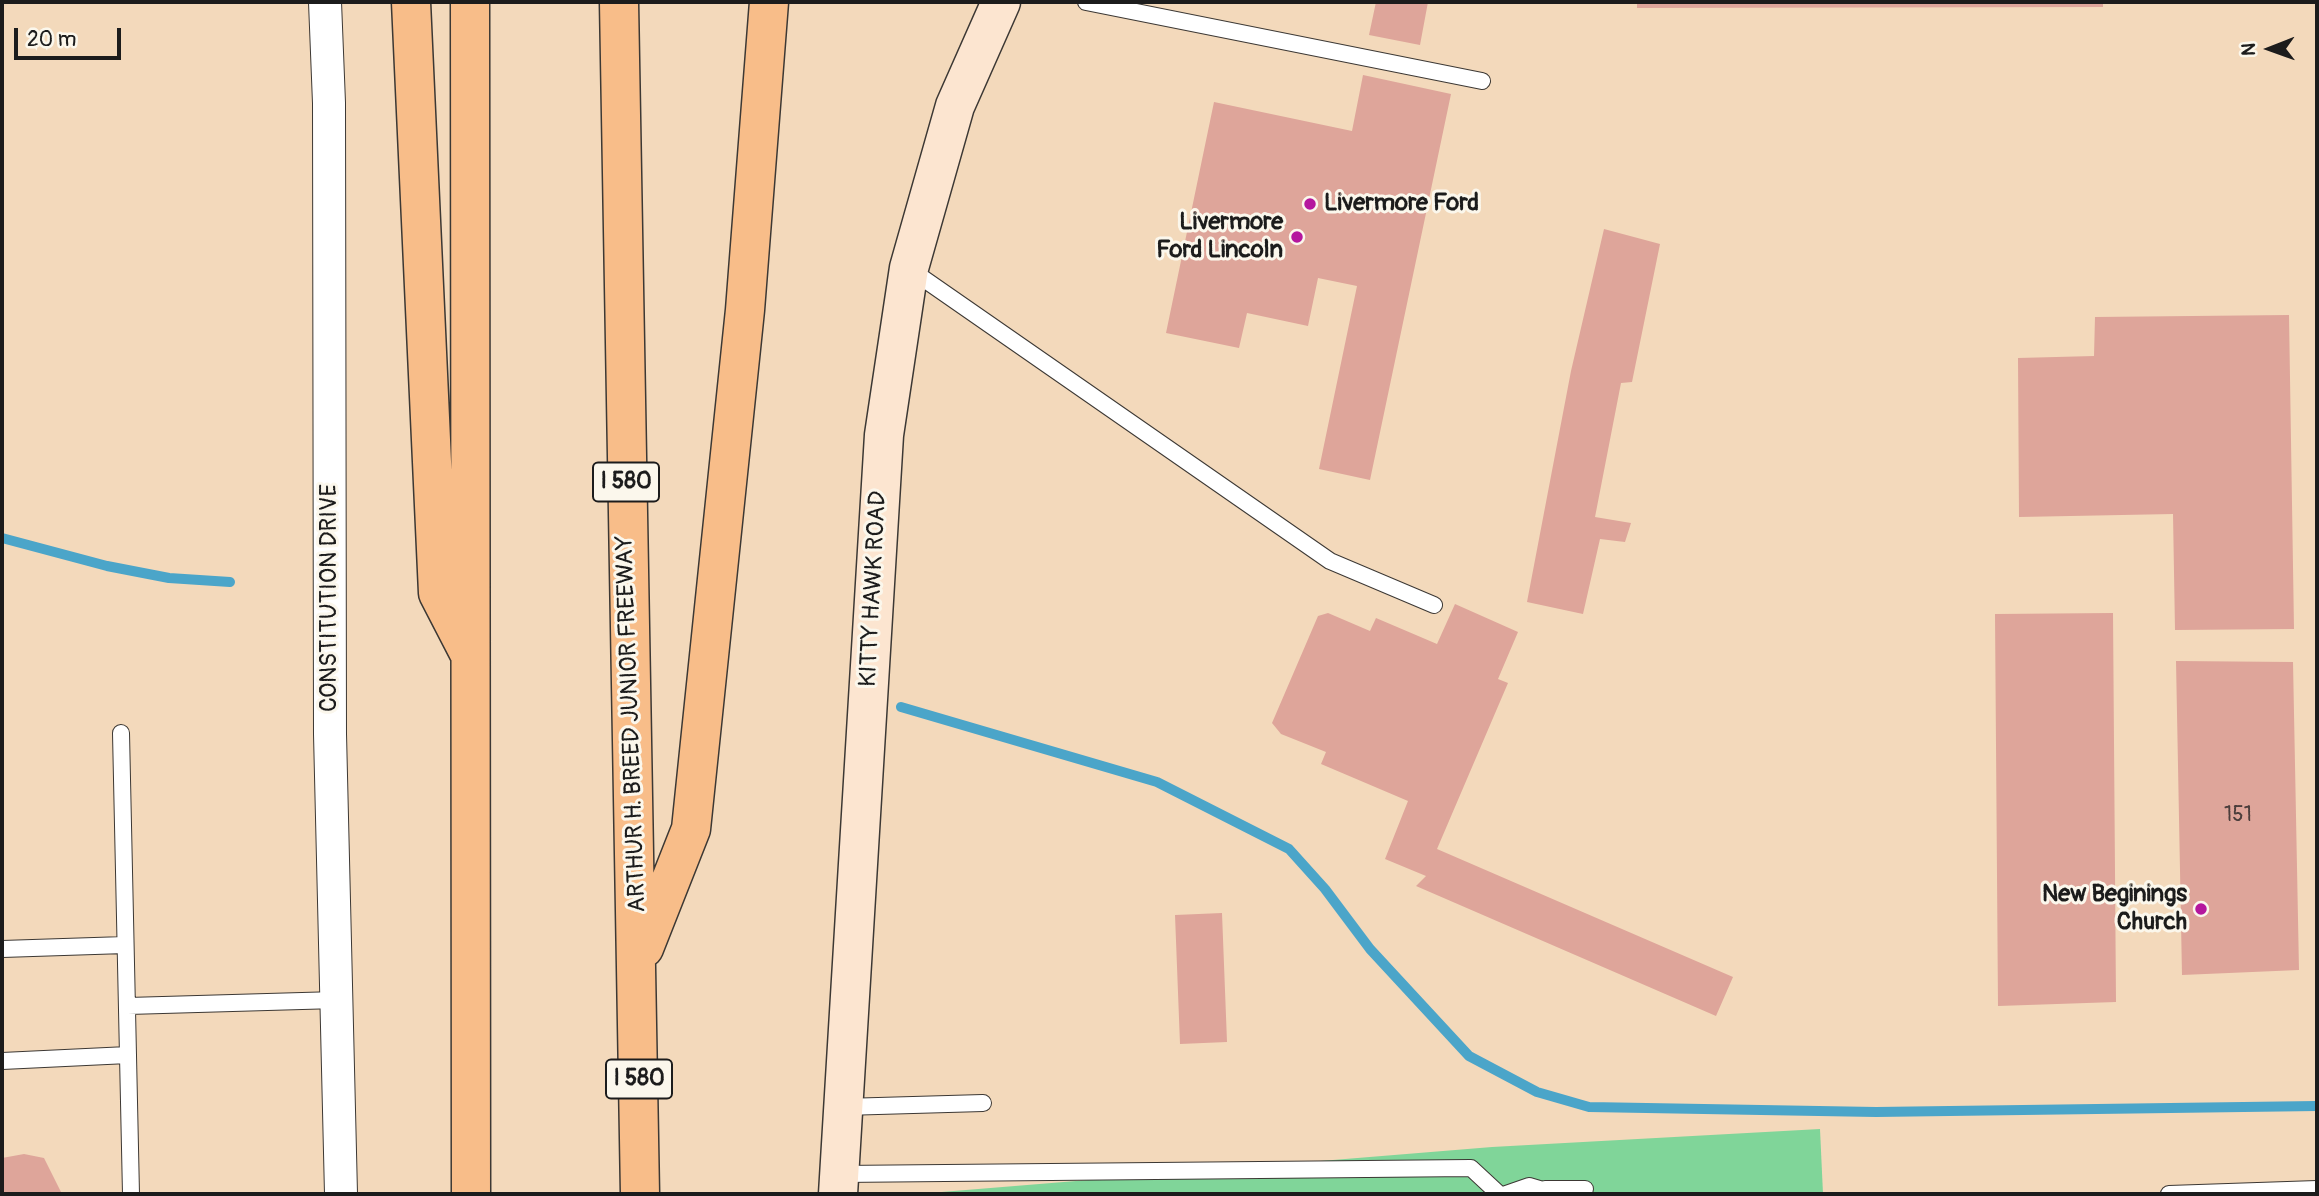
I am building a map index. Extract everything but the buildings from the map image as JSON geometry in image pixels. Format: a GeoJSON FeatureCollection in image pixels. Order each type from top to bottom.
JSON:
{"type":"FeatureCollection","features":[{"type":"Feature","properties":{"kind":"highway"},"geometry":{"type":"LineString","coordinates":[[411,2],[438,593],[472,659]]}},
{"type":"Feature","properties":{"kind":"highway"},"geometry":{"type":"LineString","coordinates":[[470,2],[471,1194]]}},
{"type":"Feature","properties":{"kind":"highway","name":"ARTHUR H. BREED JUNIOR FREEWAY"},"geometry":{"type":"LineString","coordinates":[[619,2],[640,1194]]}},
{"type":"Feature","properties":{"kind":"highway"},"geometry":{"type":"LineString","coordinates":[[638,963],[691,829],[745,310],[769,2]]}},
{"type":"Feature","properties":{"kind":"street","name":"CONSTITUTION DRIVE"},"geometry":{"type":"LineString","coordinates":[[326,2],[329,103],[330,733],[341,1194]]}},
{"type":"Feature","properties":{"kind":"street","name":"KITTY HAWK ROAD"},"geometry":{"type":"LineString","coordinates":[[839,1184],[884,435],[909,268],[955,106],[1001,2]]}},
{"type":"Feature","properties":{"kind":"lane"},"geometry":{"type":"LineString","coordinates":[[1086,2],[1482,81]]}},
{"type":"Feature","properties":{"kind":"lane"},"geometry":{"type":"LineString","coordinates":[[909,268],[1330,561],[1434,605]]}},
{"type":"Feature","properties":{"kind":"lane"},"geometry":{"type":"LineString","coordinates":[[121,733],[131,1194]]}},
{"type":"Feature","properties":{"kind":"lane"},"geometry":{"type":"LineString","coordinates":[[2,949],[125,945]]}},
{"type":"Feature","properties":{"kind":"lane"},"geometry":{"type":"LineString","coordinates":[[128,1006],[337,1000]]}},
{"type":"Feature","properties":{"kind":"lane"},"geometry":{"type":"LineString","coordinates":[[2,1060],[128,1055]]}},
{"type":"Feature","properties":{"kind":"lane"},"geometry":{"type":"LineString","coordinates":[[844,1107],[984,1104]]}},
{"type":"Feature","properties":{"kind":"lane"},"geometry":{"type":"LineString","coordinates":[[839,1184],[1471,1168],[1499,1194]]}},
{"type":"Feature","properties":{"kind":"lane"},"geometry":{"type":"LineString","coordinates":[[1506,1194],[1529,1186],[1549,1191],[1585,1189]]}},
{"type":"Feature","properties":{"kind":"lane"},"geometry":{"type":"LineString","coordinates":[[2169,1194],[2317,1189]]}},
{"type":"Feature","properties":{"kind":"green space"},"geometry":{"type":"Polygon","coordinates":[[[1820,1129],[1823,1194],[917,1194],[1492,1147],[1820,1129]]]}},
{"type":"Feature","properties":{"kind":"waterway"},"geometry":{"type":"LineString","coordinates":[[2,538],[107,566],[169,578],[230,582]]}},
{"type":"Feature","properties":{"kind":"waterway"},"geometry":{"type":"LineString","coordinates":[[901,707],[1157,782],[1289,849],[1325,889],[1370,949],[1469,1056],[1537,1092],[1589,1107],[1876,1112],[2317,1106]]}},
{"type":"Feature","properties":{"kind":"place","name":"Livermore Ford"},"geometry":{"type":"Point","coordinates":[1310,204]}},
{"type":"Feature","properties":{"kind":"place","name":"Livermore Ford Lincoln"},"geometry":{"type":"Point","coordinates":[1297,237]}},
{"type":"Feature","properties":{"kind":"place","name":"New Beginings Church"},"geometry":{"type":"Point","coordinates":[2201,909]}}]}
